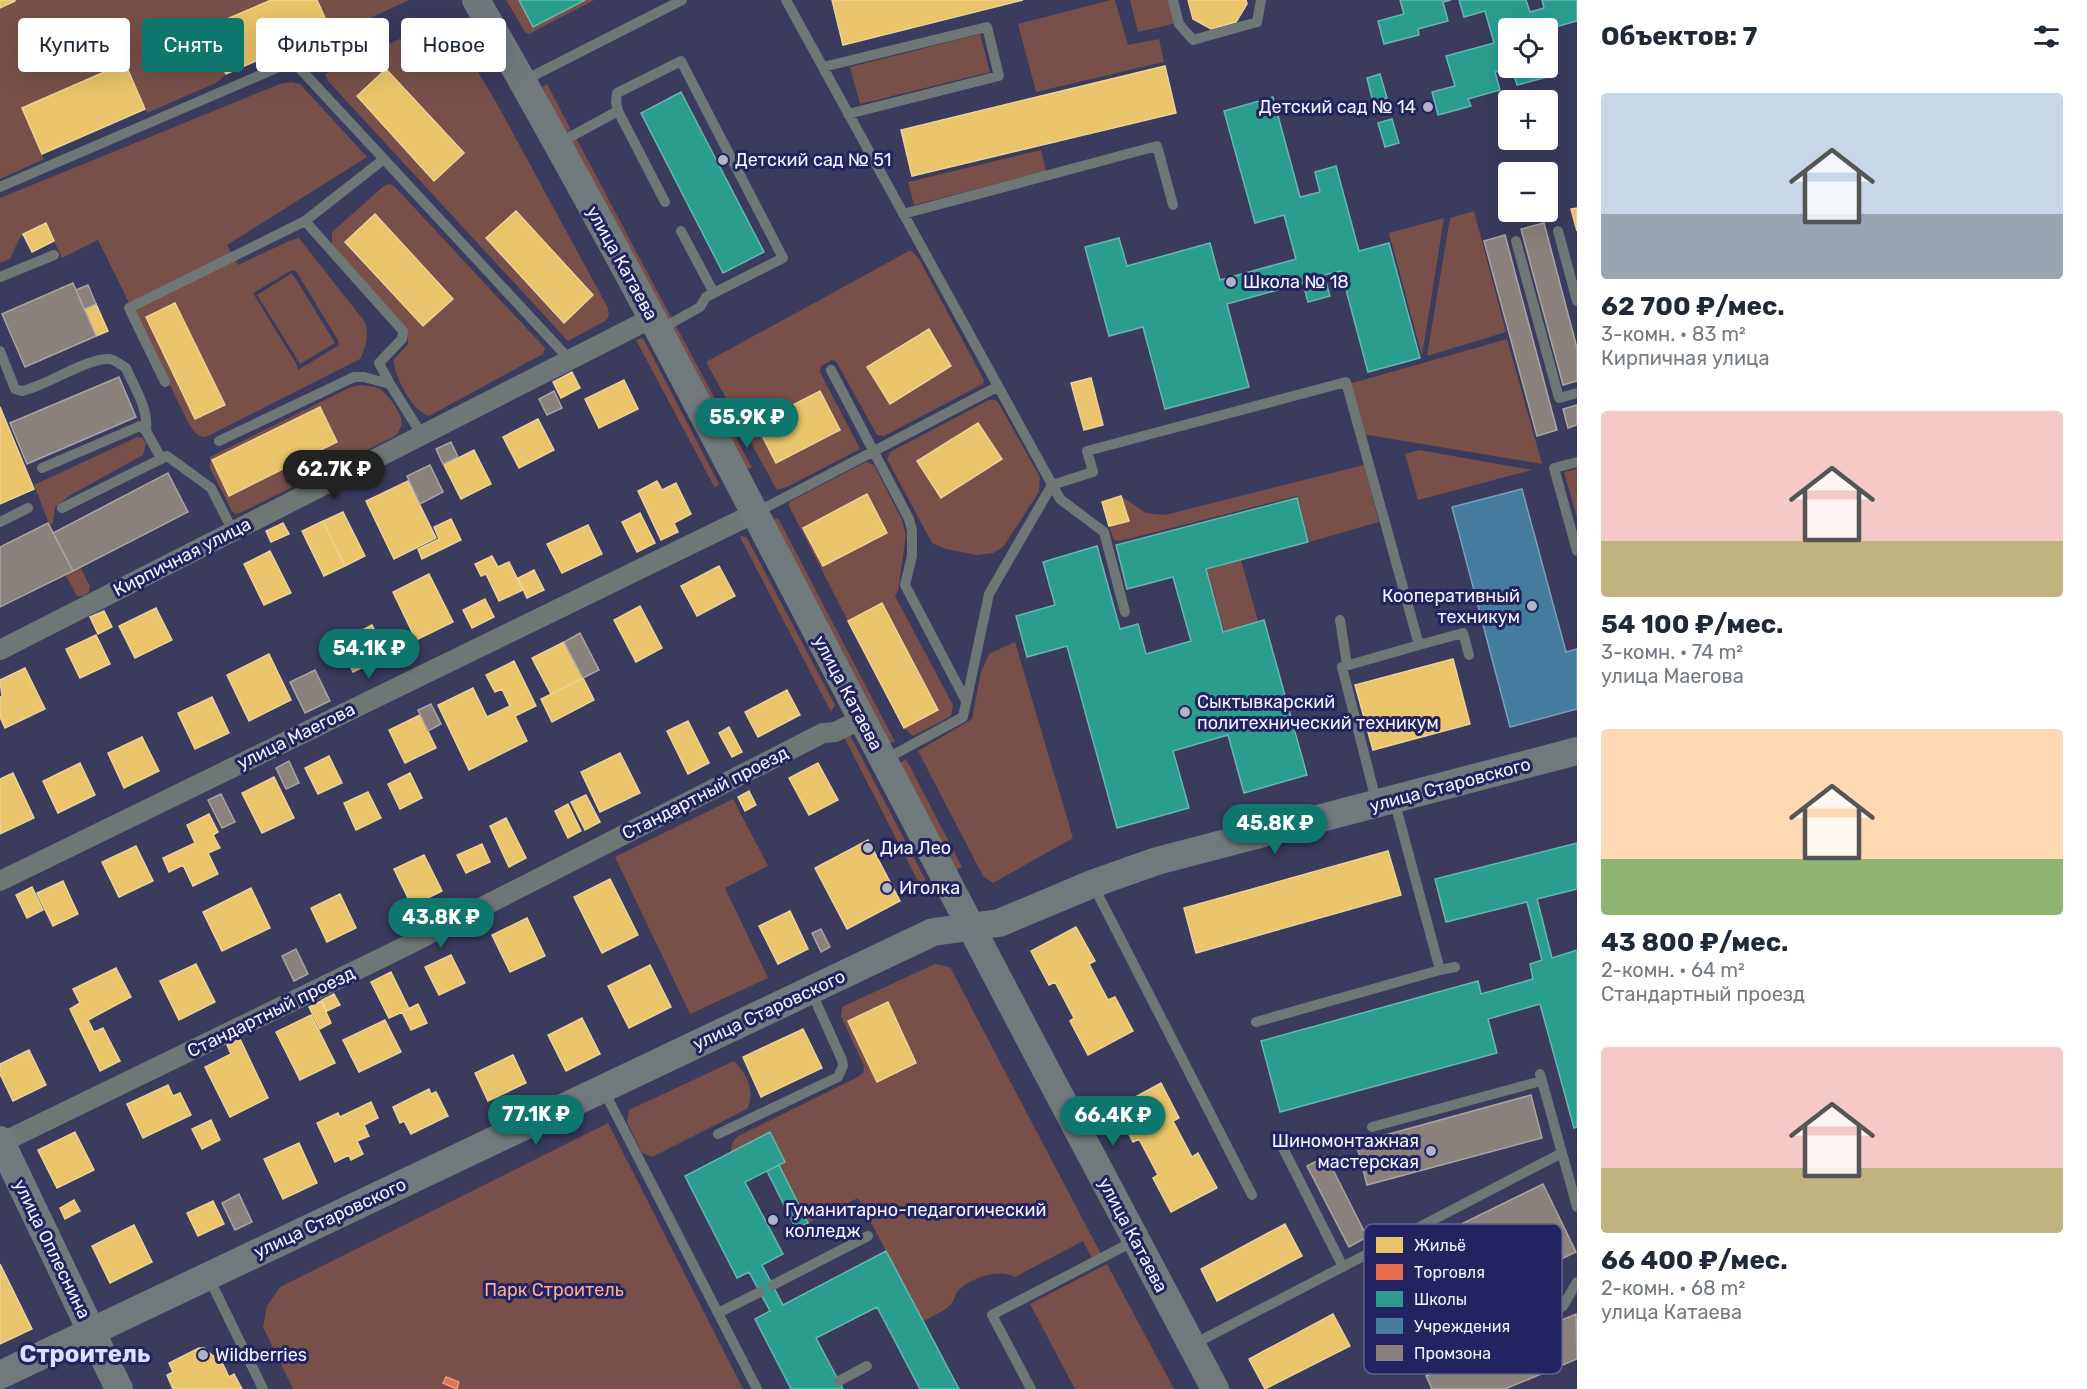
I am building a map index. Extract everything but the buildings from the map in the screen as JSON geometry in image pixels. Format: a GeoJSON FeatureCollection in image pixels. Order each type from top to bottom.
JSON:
{"type":"FeatureCollection","features":[{"type":"Feature","properties":{"kind":"street","name":"улица Катаева"},"geometry":{"type":"LineString","coordinates":[[476,0],[523,81],[655,324],[969,926],[1215,1389]]}},
{"type":"Feature","properties":{"kind":"street","name":"Кирпичная улица"},"geometry":{"type":"LineString","coordinates":[[0,650],[569,359],[655,324]]}},
{"type":"Feature","properties":{"kind":"street","name":"улица Маегова"},"geometry":{"type":"LineString","coordinates":[[0,881],[755,513]]}},
{"type":"Feature","properties":{"kind":"street","name":"Стандартный проезд"},"geometry":{"type":"LineString","coordinates":[[1,1142],[402,948],[823,733],[835,732],[862,719]]}},
{"type":"Feature","properties":{"kind":"street","name":"улица Старовского"},"geometry":{"type":"LineString","coordinates":[[0,1375],[933,932],[999,923],[1092,884],[1157,861],[1577,751]]}},
{"type":"Feature","properties":{"kind":"street","name":"улица Оплеснина"},"geometry":{"type":"LineString","coordinates":[[1,1142],[119,1389]]}},
{"type":"Feature","properties":{"kind":"lane"},"geometry":{"type":"LineString","coordinates":[[523,81],[682,0]]}},
{"type":"Feature","properties":{"kind":"lane"},"geometry":{"type":"LineString","coordinates":[[786,0],[1060,499],[1104,532],[1125,612]]}},
{"type":"Feature","properties":{"kind":"lane"},"geometry":{"type":"LineString","coordinates":[[1173,0],[1179,24],[1193,40],[1257,22],[1261,0]]}},
{"type":"Feature","properties":{"kind":"lane"},"geometry":{"type":"LineString","coordinates":[[823,67],[987,27],[999,76],[848,114]]}},
{"type":"Feature","properties":{"kind":"lane"},"geometry":{"type":"LineString","coordinates":[[0,187],[293,61],[569,359]]}},
{"type":"Feature","properties":{"kind":"lane"},"geometry":{"type":"LineString","coordinates":[[655,324],[700,307],[706,297],[783,258],[681,61],[617,93],[618,111],[665,202]]}},
{"type":"Feature","properties":{"kind":"lane"},"geometry":{"type":"LineString","coordinates":[[557,144],[618,111]]}},
{"type":"Feature","properties":{"kind":"lane"},"geometry":{"type":"LineString","coordinates":[[903,214],[1157,146],[1173,205]]}},
{"type":"Feature","properties":{"kind":"lane"},"geometry":{"type":"LineString","coordinates":[[165,382],[129,308],[305,221],[384,159]]}},
{"type":"Feature","properties":{"kind":"lane"},"geometry":{"type":"LineString","coordinates":[[305,221],[403,331],[402,339],[379,363],[422,435]]}},
{"type":"Feature","properties":{"kind":"lane"},"geometry":{"type":"LineString","coordinates":[[681,231],[714,293]]}},
{"type":"Feature","properties":{"kind":"lane"},"geometry":{"type":"LineString","coordinates":[[1558,231],[1577,301]]}},
{"type":"Feature","properties":{"kind":"lane"},"geometry":{"type":"LineString","coordinates":[[1516,242],[1558,398],[1577,393]]}},
{"type":"Feature","properties":{"kind":"lane"},"geometry":{"type":"LineString","coordinates":[[0,278],[54,255]]}},
{"type":"Feature","properties":{"kind":"lane"},"geometry":{"type":"LineString","coordinates":[[1,355],[15,389],[22,391],[90,364],[109,359],[120,364],[126,368],[144,409],[146,431]]}},
{"type":"Feature","properties":{"kind":"lane"},"geometry":{"type":"LineString","coordinates":[[831,370],[909,519],[912,556],[905,585],[966,700]]}},
{"type":"Feature","properties":{"kind":"lane"},"geometry":{"type":"LineString","coordinates":[[219,441],[354,377],[364,377],[390,384]]}},
{"type":"Feature","properties":{"kind":"lane"},"geometry":{"type":"LineString","coordinates":[[884,760],[963,717],[989,594],[1052,485],[1093,472],[1087,451],[1346,382],[1419,645]]}},
{"type":"Feature","properties":{"kind":"lane"},"geometry":{"type":"LineString","coordinates":[[755,513],[997,387]]}},
{"type":"Feature","properties":{"kind":"lane"},"geometry":{"type":"LineString","coordinates":[[42,468],[140,426],[146,431],[160,458]]}},
{"type":"Feature","properties":{"kind":"lane"},"geometry":{"type":"LineString","coordinates":[[62,508],[167,456],[211,488],[233,531]]}},
{"type":"Feature","properties":{"kind":"lane"},"geometry":{"type":"LineString","coordinates":[[1577,462],[1554,468],[1577,551]]}},
{"type":"Feature","properties":{"kind":"lane"},"geometry":{"type":"LineString","coordinates":[[0,522],[28,508]]}},
{"type":"Feature","properties":{"kind":"lane"},"geometry":{"type":"LineString","coordinates":[[1340,621],[1347,665]]}},
{"type":"Feature","properties":{"kind":"lane"},"geometry":{"type":"LineString","coordinates":[[1440,970],[1342,667],[1463,633],[1469,655]]}},
{"type":"Feature","properties":{"kind":"lane"},"geometry":{"type":"LineString","coordinates":[[1092,884],[1252,1195]]}},
{"type":"Feature","properties":{"kind":"lane"},"geometry":{"type":"LineString","coordinates":[[1256,1022],[1455,966]]}},
{"type":"Feature","properties":{"kind":"lane"},"geometry":{"type":"LineString","coordinates":[[717,1134],[838,1077],[842,1071],[842,1060],[810,990]]}},
{"type":"Feature","properties":{"kind":"lane"},"geometry":{"type":"LineString","coordinates":[[1372,1127],[1540,1078],[1577,1208]]}},
{"type":"Feature","properties":{"kind":"lane"},"geometry":{"type":"LineString","coordinates":[[603,1089],[757,1389]]}},
{"type":"Feature","properties":{"kind":"lane"},"geometry":{"type":"LineString","coordinates":[[1283,1148],[1343,1267]]}},
{"type":"Feature","properties":{"kind":"lane"},"geometry":{"type":"LineString","coordinates":[[1426,1224],[1562,1153]]}},
{"type":"Feature","properties":{"kind":"lane"},"geometry":{"type":"LineString","coordinates":[[773,1285],[868,1236]]}},
{"type":"Feature","properties":{"kind":"lane"},"geometry":{"type":"LineString","coordinates":[[1031,1389],[992,1315],[1136,1240]]}},
{"type":"Feature","properties":{"kind":"lane"},"geometry":{"type":"LineString","coordinates":[[1192,1346],[1364,1256]]}},
{"type":"Feature","properties":{"kind":"lane"},"geometry":{"type":"LineString","coordinates":[[208,1276],[263,1389]]}},
{"type":"Feature","properties":{"kind":"lane"},"geometry":{"type":"LineString","coordinates":[[1562,1305],[1569,1298],[1577,1282]]}},
{"type":"Feature","properties":{"kind":"lane"},"geometry":{"type":"LineString","coordinates":[[718,1313],[760,1292]]}},
{"type":"Feature","properties":{"kind":"lane"},"geometry":{"type":"LineString","coordinates":[[839,1381],[867,1366]]}},
{"type":"Feature","properties":{"kind":"green space"},"geometry":{"type":"Polygon","coordinates":[[[15,0],[271,0],[230,18],[142,18],[142,72],[225,72],[226,74],[218,82],[147,113],[129,72],[130,18],[18,18],[18,72],[104,72],[22,108],[44,159],[0,179],[0,8],[15,0]]]}},
{"type":"Feature","properties":{"kind":"green space"},"geometry":{"type":"Polygon","coordinates":[[[317,0],[409,0],[370,18],[325,18],[317,0]]]}},
{"type":"Feature","properties":{"kind":"green space"},"geometry":{"type":"Polygon","coordinates":[[[506,0],[594,0],[529,34],[525,32],[506,0]]]}},
{"type":"Feature","properties":{"kind":"green space"},"geometry":{"type":"Polygon","coordinates":[[[1115,0],[1128,45],[1159,39],[1164,62],[1036,92],[1018,24],[1115,0]]]}},
{"type":"Feature","properties":{"kind":"green space"},"geometry":{"type":"Polygon","coordinates":[[[1130,0],[1170,0],[1176,23],[1138,32],[1130,0]]]}},
{"type":"Feature","properties":{"kind":"green space"},"geometry":{"type":"Polygon","coordinates":[[[980,34],[990,72],[860,104],[850,67],[980,34]]]}},
{"type":"Feature","properties":{"kind":"green space"},"geometry":{"type":"Polygon","coordinates":[[[401,38],[401,72],[478,72],[608,308],[609,316],[605,321],[568,341],[328,81],[325,74],[329,72],[389,72],[389,44],[401,38]]]}},
{"type":"Feature","properties":{"kind":"green space"},"geometry":{"type":"Polygon","coordinates":[[[291,82],[300,84],[367,157],[227,245],[238,265],[299,238],[365,322],[367,336],[365,346],[360,359],[203,437],[196,433],[189,424],[98,240],[62,258],[46,224],[20,237],[10,259],[0,263],[0,198],[280,84],[291,82]],[[292,270],[253,293],[296,363],[298,370],[339,345],[296,271],[292,270]]]}},
{"type":"Feature","properties":{"kind":"green space"},"geometry":{"type":"Polygon","coordinates":[[[547,84],[571,130],[566,132],[542,87],[547,84]]]}},
{"type":"Feature","properties":{"kind":"green space"},"geometry":{"type":"Polygon","coordinates":[[[576,138],[672,319],[667,321],[570,144],[576,138]]]}},
{"type":"Feature","properties":{"kind":"green space"},"geometry":{"type":"Polygon","coordinates":[[[1041,150],[1046,171],[914,205],[908,182],[1041,150]]]}},
{"type":"Feature","properties":{"kind":"green space"},"geometry":{"type":"Polygon","coordinates":[[[390,184],[545,348],[543,354],[429,416],[417,408],[405,392],[397,374],[394,359],[408,344],[407,331],[332,247],[332,232],[385,185],[390,184]]]}},
{"type":"Feature","properties":{"kind":"green space"},"geometry":{"type":"Polygon","coordinates":[[[1474,211],[1506,332],[1427,356],[1450,218],[1474,211]]]}},
{"type":"Feature","properties":{"kind":"green space"},"geometry":{"type":"Polygon","coordinates":[[[1444,218],[1422,356],[1389,233],[1444,218]]]}},
{"type":"Feature","properties":{"kind":"green space"},"geometry":{"type":"Polygon","coordinates":[[[909,251],[919,259],[984,380],[983,384],[884,436],[877,435],[836,361],[832,360],[821,366],[820,372],[860,449],[777,490],[706,362],[909,251]]]}},
{"type":"Feature","properties":{"kind":"green space"},"geometry":{"type":"Polygon","coordinates":[[[292,273],[335,343],[300,364],[257,295],[292,273]]]}},
{"type":"Feature","properties":{"kind":"green space"},"geometry":{"type":"Polygon","coordinates":[[[675,324],[752,468],[745,469],[669,327],[675,324]]]}},
{"type":"Feature","properties":{"kind":"green space"},"geometry":{"type":"Polygon","coordinates":[[[643,338],[719,484],[715,488],[636,340],[643,338]]]}},
{"type":"Feature","properties":{"kind":"green space"},"geometry":{"type":"Polygon","coordinates":[[[1507,339],[1542,464],[1362,434],[1349,384],[1507,339]]]}},
{"type":"Feature","properties":{"kind":"green space"},"geometry":{"type":"Polygon","coordinates":[[[361,385],[380,389],[394,404],[402,423],[395,436],[240,513],[235,514],[232,511],[210,468],[210,457],[351,387],[361,385]]]}},
{"type":"Feature","properties":{"kind":"green space"},"geometry":{"type":"Polygon","coordinates":[[[989,400],[998,402],[1040,477],[1039,492],[1003,547],[993,553],[977,555],[946,549],[932,543],[887,459],[890,452],[989,400]]]}},
{"type":"Feature","properties":{"kind":"green space"},"geometry":{"type":"Polygon","coordinates":[[[137,437],[143,438],[146,444],[143,455],[69,496],[55,507],[53,522],[50,526],[34,485],[137,437]]]}},
{"type":"Feature","properties":{"kind":"green space"},"geometry":{"type":"Polygon","coordinates":[[[1419,450],[1532,470],[1418,500],[1405,454],[1419,450]]]}},
{"type":"Feature","properties":{"kind":"green space"},"geometry":{"type":"Polygon","coordinates":[[[866,462],[874,465],[902,520],[906,535],[898,591],[895,596],[953,705],[951,716],[913,736],[904,728],[938,710],[882,604],[848,621],[789,506],[789,502],[866,462]]]}},
{"type":"Feature","properties":{"kind":"green space"},"geometry":{"type":"Polygon","coordinates":[[[1364,465],[1379,522],[1309,542],[1297,496],[1120,541],[1114,540],[1109,526],[1128,520],[1121,496],[1146,513],[1165,515],[1364,465]]]}},
{"type":"Feature","properties":{"kind":"green space"},"geometry":{"type":"Polygon","coordinates":[[[1577,469],[1577,518],[1564,472],[1577,469]]]}},
{"type":"Feature","properties":{"kind":"green space"},"geometry":{"type":"Polygon","coordinates":[[[778,518],[895,742],[887,743],[773,520],[778,518]]]}},
{"type":"Feature","properties":{"kind":"green space"},"geometry":{"type":"Polygon","coordinates":[[[740,537],[747,538],[835,705],[831,712],[740,537]]]}},
{"type":"Feature","properties":{"kind":"green space"},"geometry":{"type":"Polygon","coordinates":[[[1241,560],[1258,621],[1224,631],[1207,570],[1241,560]]]}},
{"type":"Feature","properties":{"kind":"green space"},"geometry":{"type":"Polygon","coordinates":[[[80,567],[90,586],[89,592],[83,596],[77,596],[65,574],[80,567]]]}},
{"type":"Feature","properties":{"kind":"green space"},"geometry":{"type":"Polygon","coordinates":[[[1015,642],[1073,838],[993,883],[983,876],[918,751],[972,719],[981,672],[989,654],[1015,642]]]}},
{"type":"Feature","properties":{"kind":"green space"},"geometry":{"type":"Polygon","coordinates":[[[843,735],[850,735],[926,881],[926,886],[922,889],[843,735]]]}},
{"type":"Feature","properties":{"kind":"green space"},"geometry":{"type":"Polygon","coordinates":[[[906,759],[962,867],[953,872],[900,763],[906,759]]]}},
{"type":"Feature","properties":{"kind":"green space"},"geometry":{"type":"Polygon","coordinates":[[[733,799],[768,866],[725,888],[768,978],[690,1014],[615,857],[733,799]]]}},
{"type":"Feature","properties":{"kind":"green space"},"geometry":{"type":"Polygon","coordinates":[[[935,964],[950,967],[1101,1254],[1092,1258],[1083,1241],[1015,1277],[1008,1274],[993,1274],[977,1278],[958,1291],[952,1304],[923,1321],[858,1198],[808,1223],[779,1165],[785,1161],[770,1133],[731,1152],[733,1142],[740,1135],[863,1073],[864,1066],[841,1016],[842,1007],[935,964]]]}},
{"type":"Feature","properties":{"kind":"green space"},"geometry":{"type":"Polygon","coordinates":[[[734,1061],[743,1071],[749,1084],[751,1097],[747,1109],[652,1157],[642,1153],[627,1122],[629,1110],[734,1061]]]}},
{"type":"Feature","properties":{"kind":"green space","name":"Парк Строитель"},"geometry":{"type":"Polygon","coordinates":[[[608,1123],[743,1389],[293,1389],[263,1327],[267,1306],[280,1287],[608,1123]]]}},
{"type":"Feature","properties":{"kind":"green space"},"geometry":{"type":"Polygon","coordinates":[[[1107,1264],[1174,1389],[1075,1389],[1030,1304],[1107,1264]]]}},
{"type":"Feature","properties":{"kind":"place","name":"Детский сад № 14"},"geometry":{"type":"Point","coordinates":[1428,107]}},
{"type":"Feature","properties":{"kind":"place","name":"Детский сад № 51"},"geometry":{"type":"Point","coordinates":[723,160]}},
{"type":"Feature","properties":{"kind":"place","name":"Школа № 18"},"geometry":{"type":"Point","coordinates":[1231,282]}},
{"type":"Feature","properties":{"kind":"place","name":"Кооперативный техникум"},"geometry":{"type":"Point","coordinates":[1532,606]}},
{"type":"Feature","properties":{"kind":"place","name":"Сыктывкарский политехнический техникум"},"geometry":{"type":"Point","coordinates":[1185,712]}},
{"type":"Feature","properties":{"kind":"place","name":"Диа Лео"},"geometry":{"type":"Point","coordinates":[868,848]}},
{"type":"Feature","properties":{"kind":"place","name":"Иголка"},"geometry":{"type":"Point","coordinates":[887,888]}},
{"type":"Feature","properties":{"kind":"place","name":"Шиномонтажная мастерская"},"geometry":{"type":"Point","coordinates":[1431,1151]}},
{"type":"Feature","properties":{"kind":"place","name":"Гуманитарно-педагогический колледж"},"geometry":{"type":"Point","coordinates":[773,1220]}},
{"type":"Feature","properties":{"kind":"place","name":"Wildberries"},"geometry":{"type":"Point","coordinates":[203,1355]}},
{"type":"Feature","properties":{"kind":"district","name":"Строитель"},"geometry":{"type":"Point","coordinates":[85,1354]}}]}
